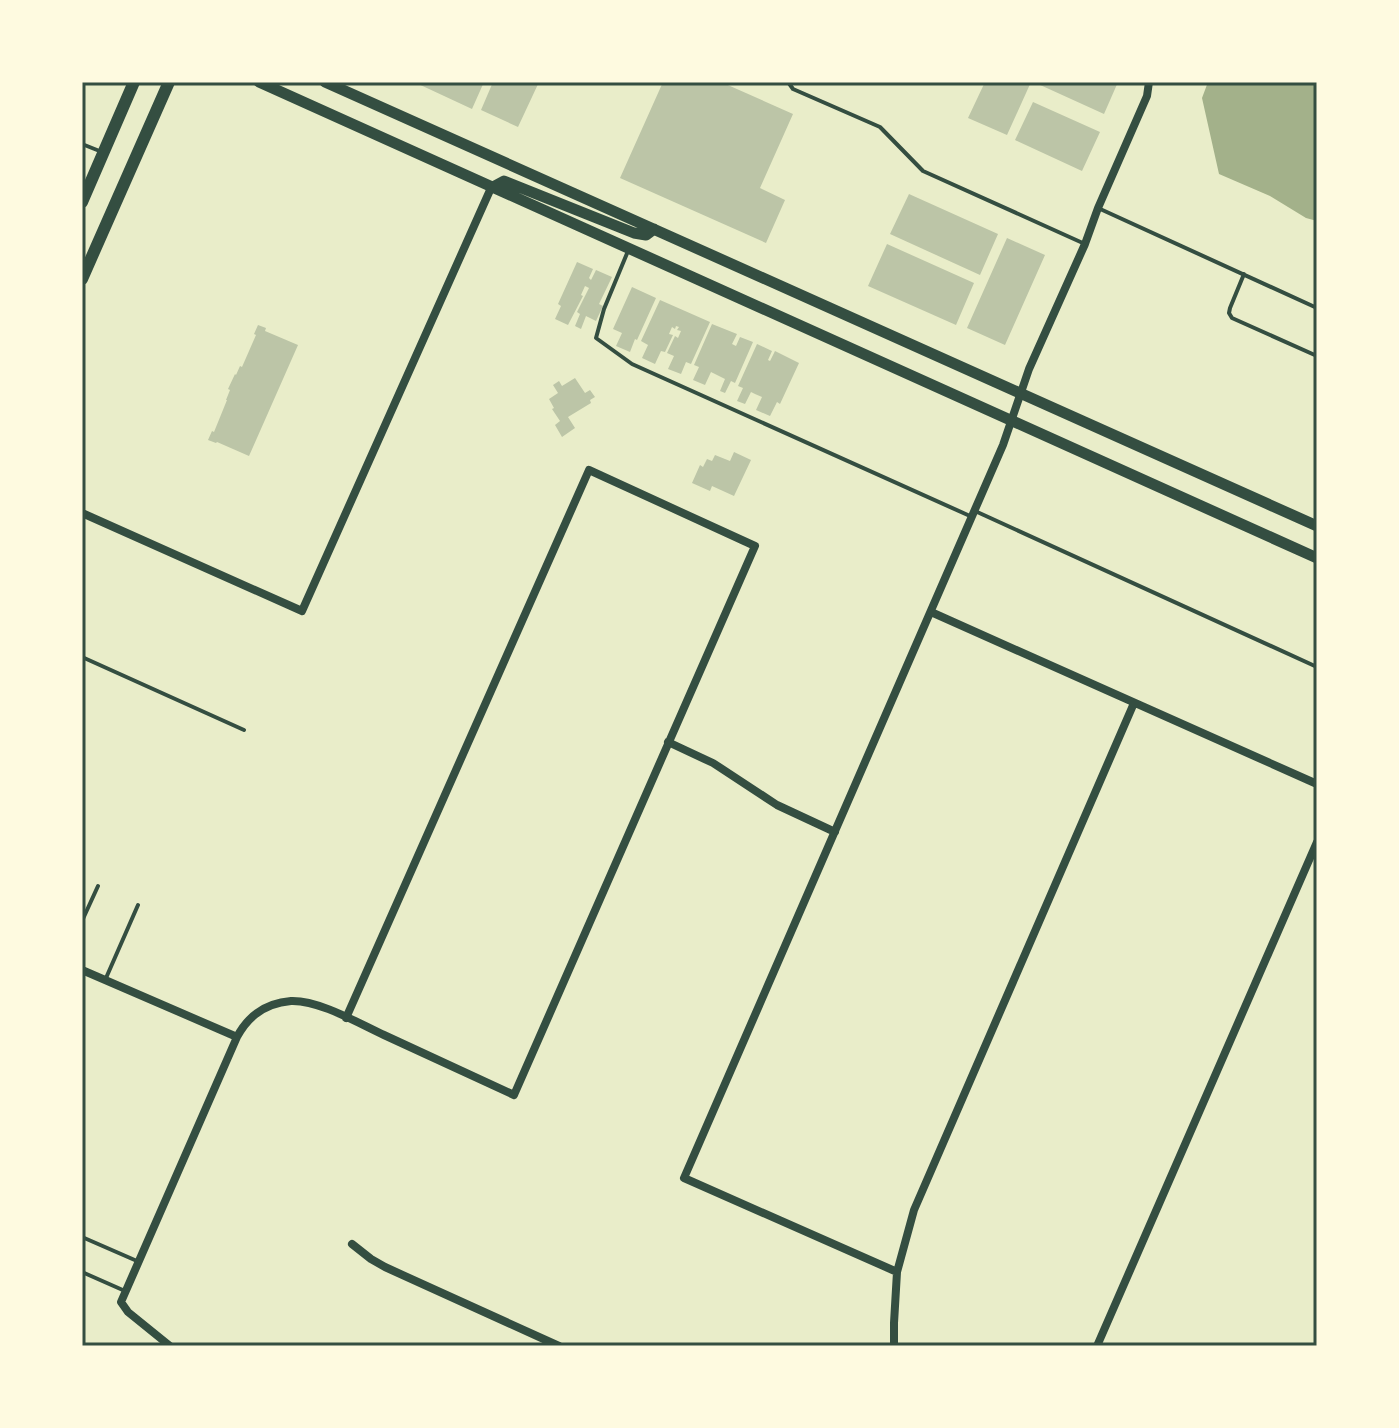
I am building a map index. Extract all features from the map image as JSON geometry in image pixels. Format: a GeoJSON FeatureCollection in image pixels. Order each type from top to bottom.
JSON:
{"type":"FeatureCollection","features":[{"type":"Feature","properties":{"kind":"main road"},"geometry":{"type":"LineString","coordinates":[[82,279],[169,82]]}},
{"type":"Feature","properties":{"kind":"main road"},"geometry":{"type":"LineString","coordinates":[[259,82],[1317,558]]}},
{"type":"Feature","properties":{"kind":"main road"},"geometry":{"type":"LineString","coordinates":[[325,82],[1316,522]]}},
{"type":"Feature","properties":{"kind":"main road"},"geometry":{"type":"LineString","coordinates":[[82,202],[86,181],[103,152],[129,84]]}},
{"type":"Feature","properties":{"kind":"main road"},"geometry":{"type":"LineString","coordinates":[[491,188],[504,181],[634,233],[646,235],[654,229]]}},
{"type":"Feature","properties":{"kind":"street"},"geometry":{"type":"LineString","coordinates":[[897,1272],[684,1178],[1003,445],[1021,393],[1147,96],[1149,82]]}},
{"type":"Feature","properties":{"kind":"street"},"geometry":{"type":"LineString","coordinates":[[82,513],[302,611],[491,188]]}},
{"type":"Feature","properties":{"kind":"street"},"geometry":{"type":"LineString","coordinates":[[170,1346],[128,1312],[121,1302],[237,1037],[249,1018],[273,1004],[303,1002],[346,1018],[514,1095],[755,546],[589,470],[346,1018]]}},
{"type":"Feature","properties":{"kind":"street"},"geometry":{"type":"LineString","coordinates":[[931,612],[1317,784]]}},
{"type":"Feature","properties":{"kind":"street"},"geometry":{"type":"LineString","coordinates":[[894,1346],[897,1272],[914,1210],[1134,703]]}},
{"type":"Feature","properties":{"kind":"street"},"geometry":{"type":"LineString","coordinates":[[668,742],[713,763],[777,805],[835,832]]}},
{"type":"Feature","properties":{"kind":"street"},"geometry":{"type":"LineString","coordinates":[[1097,1346],[1317,842]]}},
{"type":"Feature","properties":{"kind":"street"},"geometry":{"type":"LineString","coordinates":[[83,971],[237,1037]]}},
{"type":"Feature","properties":{"kind":"street"},"geometry":{"type":"LineString","coordinates":[[352,1244],[385,1267],[559,1346]]}},
{"type":"Feature","properties":{"kind":"lane"},"geometry":{"type":"LineString","coordinates":[[788,82],[793,89],[880,127],[923,171],[1085,244]]}},
{"type":"Feature","properties":{"kind":"lane"},"geometry":{"type":"LineString","coordinates":[[82,144],[103,152]]}},
{"type":"Feature","properties":{"kind":"lane"},"geometry":{"type":"LineString","coordinates":[[1098,208],[1317,308]]}},
{"type":"Feature","properties":{"kind":"lane"},"geometry":{"type":"LineString","coordinates":[[629,250],[604,309],[596,338],[632,364],[1317,667]]}},
{"type":"Feature","properties":{"kind":"lane"},"geometry":{"type":"LineString","coordinates":[[1244,274],[1230,308],[1232,318],[1317,356]]}},
{"type":"Feature","properties":{"kind":"lane"},"geometry":{"type":"LineString","coordinates":[[82,657],[244,730]]}},
{"type":"Feature","properties":{"kind":"lane"},"geometry":{"type":"LineString","coordinates":[[82,921],[98,886]]}},
{"type":"Feature","properties":{"kind":"lane"},"geometry":{"type":"LineString","coordinates":[[105,980],[138,905]]}},
{"type":"Feature","properties":{"kind":"lane"},"geometry":{"type":"LineString","coordinates":[[82,1237],[139,1262]]}},
{"type":"Feature","properties":{"kind":"lane"},"geometry":{"type":"LineString","coordinates":[[82,1272],[125,1291]]}},
{"type":"Feature","properties":{"kind":"shaded area"},"geometry":{"type":"Polygon","coordinates":[[[1208,82],[1317,82],[1317,221],[1219,174],[1202,98],[1208,82]]]}},
{"type":"Feature","properties":{"kind":"building"},"geometry":{"type":"Polygon","coordinates":[[[414,82],[484,82],[472,109],[414,82]]]}},
{"type":"Feature","properties":{"kind":"building"},"geometry":{"type":"Polygon","coordinates":[[[493,82],[539,82],[518,127],[481,110],[493,82]]]}},
{"type":"Feature","properties":{"kind":"building"},"geometry":{"type":"Polygon","coordinates":[[[663,82],[721,82],[793,114],[760,188],[785,200],[766,243],[620,178],[663,82]]]}},
{"type":"Feature","properties":{"kind":"building"},"geometry":{"type":"Polygon","coordinates":[[[985,82],[1031,82],[1007,135],[968,118],[985,82]]]}},
{"type":"Feature","properties":{"kind":"building"},"geometry":{"type":"Polygon","coordinates":[[[1039,82],[1118,82],[1104,114],[1039,82]]]}},
{"type":"Feature","properties":{"kind":"building"},"geometry":{"type":"Polygon","coordinates":[[[1033,102],[1100,132],[1082,171],[1015,140],[1033,102]]]}},
{"type":"Feature","properties":{"kind":"building"},"geometry":{"type":"Polygon","coordinates":[[[909,194],[998,234],[980,275],[890,234],[909,194]]]}},
{"type":"Feature","properties":{"kind":"building"},"geometry":{"type":"Polygon","coordinates":[[[1007,238],[1045,255],[1005,345],[967,328],[1007,238]]]}},
{"type":"Feature","properties":{"kind":"building"},"geometry":{"type":"Polygon","coordinates":[[[887,244],[974,283],[956,325],[868,286],[887,244]]]}},
{"type":"Feature","properties":{"kind":"building"},"geometry":{"type":"Polygon","coordinates":[[[577,262],[593,269],[591,280],[596,270],[612,277],[599,304],[603,306],[596,321],[586,316],[581,329],[575,326],[580,314],[577,312],[589,288],[585,286],[568,325],[555,319],[561,306],[558,304],[577,262]]]}},
{"type":"Feature","properties":{"kind":"building"},"geometry":{"type":"Polygon","coordinates":[[[632,287],[656,298],[630,352],[616,346],[622,333],[613,329],[632,287]]]}},
{"type":"Feature","properties":{"kind":"building"},"geometry":{"type":"Polygon","coordinates":[[[660,300],[710,322],[691,364],[686,362],[681,374],[668,369],[674,356],[667,353],[675,336],[678,338],[679,327],[672,327],[669,334],[673,335],[655,364],[642,358],[648,345],[641,341],[660,300]]]}},
{"type":"Feature","properties":{"kind":"building"},"geometry":{"type":"Polygon","coordinates":[[[712,324],[737,334],[732,344],[736,346],[740,337],[753,342],[735,383],[731,381],[725,393],[720,391],[725,379],[711,372],[705,385],[693,380],[699,367],[694,365],[712,324]]]}},
{"type":"Feature","properties":{"kind":"building"},"geometry":{"type":"Polygon","coordinates":[[[258,325],[298,345],[249,456],[208,440],[258,325]]]}},
{"type":"Feature","properties":{"kind":"building"},"geometry":{"type":"Polygon","coordinates":[[[757,344],[772,351],[770,361],[775,351],[799,363],[780,404],[777,402],[770,416],[756,410],[762,397],[751,392],[745,404],[737,401],[743,388],[738,386],[757,344]]]}},
{"type":"Feature","properties":{"kind":"building"},"geometry":{"type":"Polygon","coordinates":[[[575,378],[585,393],[590,390],[595,397],[590,400],[591,403],[568,417],[575,428],[562,437],[555,425],[560,421],[549,399],[558,393],[553,385],[559,381],[562,386],[575,378]]]}},
{"type":"Feature","properties":{"kind":"building"},"geometry":{"type":"Polygon","coordinates":[[[734,452],[751,460],[734,496],[712,486],[710,491],[692,483],[700,465],[703,467],[707,459],[712,461],[715,455],[730,461],[734,452]]]}}]}
